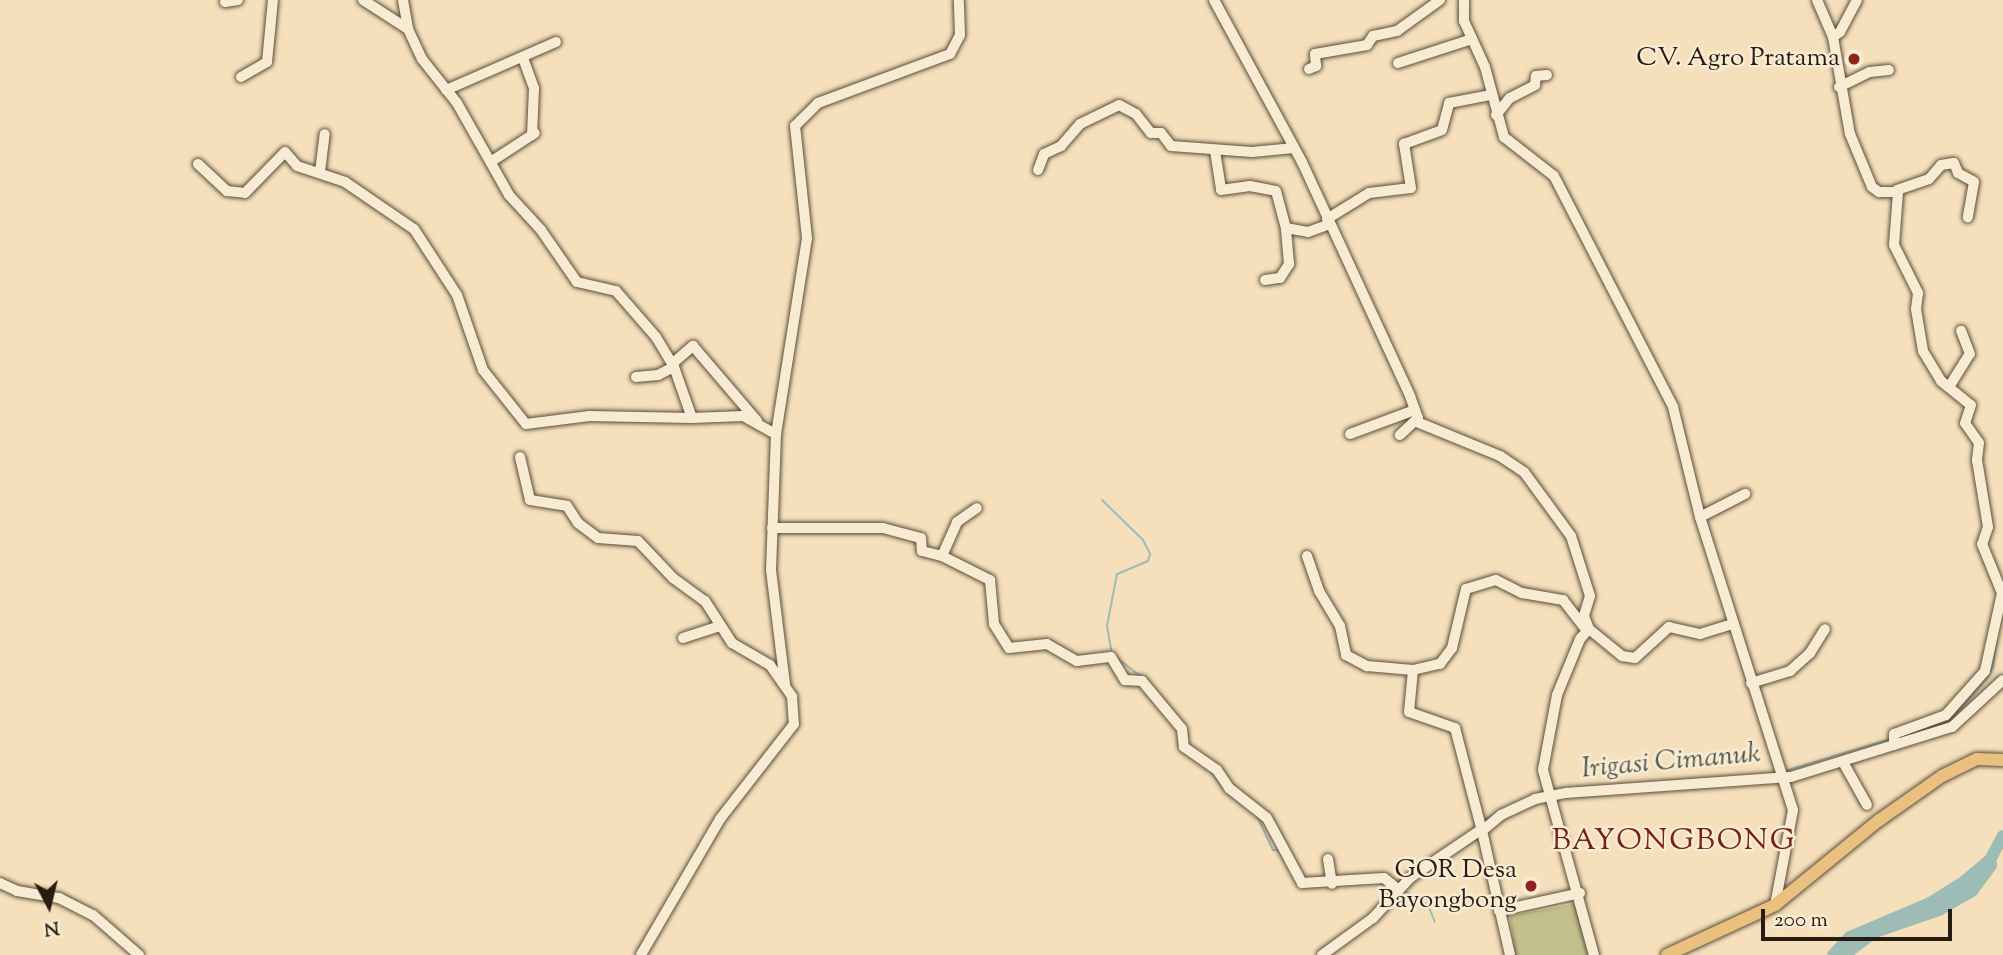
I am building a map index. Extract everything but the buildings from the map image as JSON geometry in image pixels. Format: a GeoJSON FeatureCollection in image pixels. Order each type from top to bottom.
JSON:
{"type":"FeatureCollection","features":[{"type":"Feature","properties":{"kind":"main road"},"geometry":{"type":"LineString","coordinates":[[1667,955],[1775,905],[1878,821],[1965,765],[1978,759],[2003,760]]}},
{"type":"Feature","properties":{"kind":"street"},"geometry":{"type":"LineString","coordinates":[[225,2],[238,0]]}},
{"type":"Feature","properties":{"kind":"street"},"geometry":{"type":"LineString","coordinates":[[241,77],[267,62],[273,0]]}},
{"type":"Feature","properties":{"kind":"street"},"geometry":{"type":"LineString","coordinates":[[363,0],[408,29]]}},
{"type":"Feature","properties":{"kind":"street"},"geometry":{"type":"LineString","coordinates":[[403,0],[408,29],[431,74],[446,90],[492,161],[509,195],[541,230],[577,282],[620,295],[656,337],[673,366],[692,418]]}},
{"type":"Feature","properties":{"kind":"street"},"geometry":{"type":"LineString","coordinates":[[785,684],[772,588],[772,528],[776,434],[807,238],[795,126],[818,103],[950,54],[960,35],[959,0]]}},
{"type":"Feature","properties":{"kind":"street"},"geometry":{"type":"LineString","coordinates":[[1214,0],[1294,148],[1415,410],[1417,422]]}},
{"type":"Feature","properties":{"kind":"street"},"geometry":{"type":"LineString","coordinates":[[1309,69],[1316,66],[1315,54],[1367,44],[1373,36],[1397,31],[1440,0]]}},
{"type":"Feature","properties":{"kind":"street"},"geometry":{"type":"LineString","coordinates":[[1464,0],[1464,21],[1496,115],[1514,148],[1554,176],[1673,407],[1700,517],[1793,816],[1775,905]]}},
{"type":"Feature","properties":{"kind":"street"},"geometry":{"type":"LineString","coordinates":[[1817,0],[1833,37],[1839,87],[1850,134],[1872,187],[1879,192],[1897,190],[1929,179],[1941,165],[1954,163],[1958,173],[1974,182],[1968,217]]}},
{"type":"Feature","properties":{"kind":"street"},"geometry":{"type":"LineString","coordinates":[[1833,37],[1840,32],[1857,0]]}},
{"type":"Feature","properties":{"kind":"street"},"geometry":{"type":"LineString","coordinates":[[1398,63],[1472,38]]}},
{"type":"Feature","properties":{"kind":"street"},"geometry":{"type":"LineString","coordinates":[[446,90],[556,42]]}},
{"type":"Feature","properties":{"kind":"street"},"geometry":{"type":"LineString","coordinates":[[492,161],[535,133],[534,88],[523,58]]}},
{"type":"Feature","properties":{"kind":"street"},"geometry":{"type":"LineString","coordinates":[[1839,87],[1870,72],[1889,70]]}},
{"type":"Feature","properties":{"kind":"street"},"geometry":{"type":"LineString","coordinates":[[1496,115],[1515,95],[1535,85],[1536,76],[1547,75]]}},
{"type":"Feature","properties":{"kind":"street"},"geometry":{"type":"LineString","coordinates":[[1286,228],[1308,232],[1328,222],[1369,193],[1411,188],[1404,144],[1442,130],[1449,103],[1491,95]]}},
{"type":"Feature","properties":{"kind":"street"},"geometry":{"type":"LineString","coordinates":[[1038,170],[1044,153],[1061,146],[1083,122],[1108,114],[1119,105],[1136,114],[1151,133],[1161,133],[1170,146],[1215,151],[1294,148]]}},
{"type":"Feature","properties":{"kind":"street"},"geometry":{"type":"LineString","coordinates":[[320,172],[325,134]]}},
{"type":"Feature","properties":{"kind":"street"},"geometry":{"type":"LineString","coordinates":[[1215,151],[1220,190],[1250,186],[1276,191],[1286,228],[1289,264],[1280,278],[1265,280]]}},
{"type":"Feature","properties":{"kind":"street"},"geometry":{"type":"LineString","coordinates":[[198,164],[222,187],[238,193],[257,184],[282,152],[299,167],[345,182],[417,232],[457,295],[483,370],[526,424],[584,416],[743,416],[758,421]]}},
{"type":"Feature","properties":{"kind":"street"},"geometry":{"type":"LineString","coordinates":[[1322,955],[1373,918],[1399,887],[1455,851],[1480,825],[1546,792],[1782,776],[1843,762],[1946,715],[1985,671],[2003,593],[1982,544],[1988,527],[1977,460],[1979,443],[1965,423],[1971,405],[1949,387],[1923,351],[1916,313],[1918,293],[1894,245],[1900,212],[1897,190]]}},
{"type":"Feature","properties":{"kind":"street"},"geometry":{"type":"LineString","coordinates":[[1949,387],[1970,354],[1961,331]]}},
{"type":"Feature","properties":{"kind":"street"},"geometry":{"type":"LineString","coordinates":[[636,377],[659,375],[694,347],[758,421],[776,434]]}},
{"type":"Feature","properties":{"kind":"street"},"geometry":{"type":"LineString","coordinates":[[1350,435],[1415,410]]}},
{"type":"Feature","properties":{"kind":"street"},"geometry":{"type":"LineString","coordinates":[[1400,435],[1417,422]]}},
{"type":"Feature","properties":{"kind":"street"},"geometry":{"type":"LineString","coordinates":[[1417,422],[1516,464],[1544,496],[1571,536],[1590,596],[1584,616],[1587,628],[1551,716],[1544,758],[1546,792],[1580,893],[1594,955]]}},
{"type":"Feature","properties":{"kind":"street"},"geometry":{"type":"LineString","coordinates":[[520,457],[530,499],[571,508],[578,523],[598,538],[638,541],[678,583],[705,601],[732,643],[762,659],[785,684],[792,697],[794,724],[720,819],[642,955]]}},
{"type":"Feature","properties":{"kind":"street"},"geometry":{"type":"LineString","coordinates":[[1700,517],[1745,494]]}},
{"type":"Feature","properties":{"kind":"street"},"geometry":{"type":"LineString","coordinates":[[942,556],[956,523],[977,508]]}},
{"type":"Feature","properties":{"kind":"street"},"geometry":{"type":"LineString","coordinates":[[772,528],[883,528],[921,538],[921,551],[942,556],[990,580],[994,624],[1009,648],[1047,644],[1077,661],[1111,657],[1125,680],[1142,681],[1182,729],[1184,747],[1217,770],[1229,788],[1267,818],[1302,883],[1332,884],[1384,878],[1399,887]]}},
{"type":"Feature","properties":{"kind":"street"},"geometry":{"type":"LineString","coordinates":[[1307,556],[1340,626],[1346,655],[1367,666],[1413,670],[1440,664],[1447,657],[1470,586],[1498,580],[1522,593],[1559,598],[1587,628],[1630,659],[1669,627],[1700,634],[1732,624]]}},
{"type":"Feature","properties":{"kind":"street"},"geometry":{"type":"LineString","coordinates":[[683,638],[719,626]]}},
{"type":"Feature","properties":{"kind":"street"},"geometry":{"type":"LineString","coordinates":[[1751,683],[1785,673],[1806,657],[1825,629]]}},
{"type":"Feature","properties":{"kind":"street"},"geometry":{"type":"LineString","coordinates":[[1413,670],[1409,712],[1455,728],[1510,955]]}},
{"type":"Feature","properties":{"kind":"street"},"geometry":{"type":"LineString","coordinates":[[1894,741],[1952,727],[2003,680]]}},
{"type":"Feature","properties":{"kind":"street"},"geometry":{"type":"LineString","coordinates":[[1843,762],[1867,805]]}},
{"type":"Feature","properties":{"kind":"street"},"geometry":{"type":"LineString","coordinates":[[1328,859],[1332,884]]}},
{"type":"Feature","properties":{"kind":"street"},"geometry":{"type":"LineString","coordinates":[[0,883],[17,891],[59,898],[82,909],[139,955]]}},
{"type":"Feature","properties":{"kind":"street"},"geometry":{"type":"LineString","coordinates":[[1499,911],[1580,893]]}},
{"type":"Feature","properties":{"kind":"shaded area"},"geometry":{"type":"Polygon","coordinates":[[[1579,903],[1593,955],[1515,955],[1510,916],[1579,903]]]}},
{"type":"Feature","properties":{"kind":"waterway"},"geometry":{"type":"LineString","coordinates":[[1102,500],[1143,540],[1150,554],[1148,561],[1117,574],[1107,626],[1112,654],[1141,677]]}},
{"type":"Feature","properties":{"kind":"waterway","name":"Irigasi Cimanuk"},"geometry":{"type":"LineString","coordinates":[[1919,730],[1949,721],[1986,680],[1993,667],[1996,641]]}},
{"type":"Feature","properties":{"kind":"waterway"},"geometry":{"type":"LineString","coordinates":[[1178,738],[1180,748]]}},
{"type":"Feature","properties":{"kind":"waterway","name":"Irigasi Cimanuk"},"geometry":{"type":"LineString","coordinates":[[1785,771],[1890,739]]}},
{"type":"Feature","properties":{"kind":"waterway"},"geometry":{"type":"LineString","coordinates":[[1211,771],[1222,786]]}},
{"type":"Feature","properties":{"kind":"waterway","name":"Irigasi Cimanuk"},"geometry":{"type":"LineString","coordinates":[[1485,819],[1543,793]]}},
{"type":"Feature","properties":{"kind":"waterway"},"geometry":{"type":"LineString","coordinates":[[1257,816],[1273,850],[1279,850]]}},
{"type":"Feature","properties":{"kind":"waterway"},"geometry":{"type":"LineString","coordinates":[[1833,955],[1850,937],[1930,903],[1961,884],[1990,860],[2003,836]]}},
{"type":"Feature","properties":{"kind":"waterway"},"geometry":{"type":"LineString","coordinates":[[1844,955],[1875,932],[1939,910],[1973,890],[1991,865]]}},
{"type":"Feature","properties":{"kind":"waterway","name":"Irigasi Cimanuk"},"geometry":{"type":"LineString","coordinates":[[1398,882],[1418,867]]}},
{"type":"Feature","properties":{"kind":"waterway"},"geometry":{"type":"LineString","coordinates":[[1403,890],[1428,905],[1435,922]]}},
{"type":"Feature","properties":{"kind":"place","name":"CV. Agro Pratama"},"geometry":{"type":"Point","coordinates":[1854,59]}},
{"type":"Feature","properties":{"kind":"place","name":"GOR Desa Bayongbong"},"geometry":{"type":"Point","coordinates":[1531,886]}},
{"type":"Feature","properties":{"kind":"district","name":"BAYONGBONG"},"geometry":{"type":"Point","coordinates":[1674,842]}}]}
